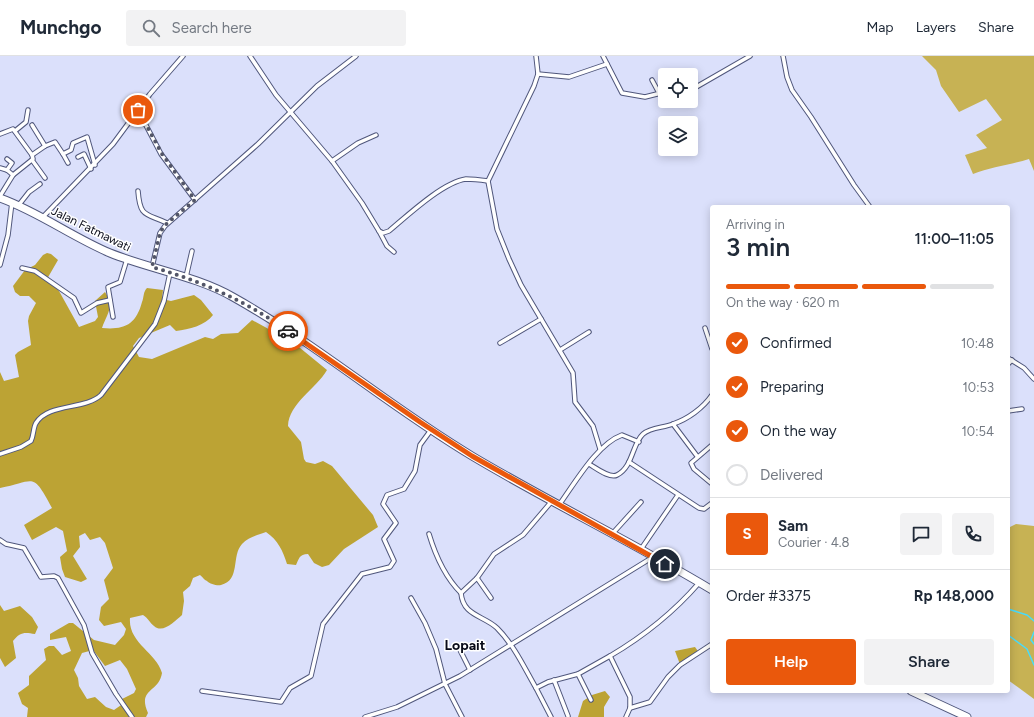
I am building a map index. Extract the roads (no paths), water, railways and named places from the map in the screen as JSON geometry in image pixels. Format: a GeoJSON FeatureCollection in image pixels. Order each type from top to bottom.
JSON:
{"type":"FeatureCollection","features":[{"type":"Feature","properties":{"kind":"highway","name":"Jalan Fatmawati"},"geometry":{"type":"LineString","coordinates":[[0,197],[107,252],[185,278],[231,296],[277,323],[431,430],[472,456],[641,549],[710,589]]}},
{"type":"Feature","properties":{"kind":"highway"},"geometry":{"type":"LineString","coordinates":[[915,693],[967,717]]}},
{"type":"Feature","properties":{"kind":"street"},"geometry":{"type":"LineString","coordinates":[[42,218],[95,165],[183,56]]}},
{"type":"Feature","properties":{"kind":"street"},"geometry":{"type":"LineString","coordinates":[[250,56],[267,83],[289,112],[332,161],[362,203],[387,246],[394,252]]}},
{"type":"Feature","properties":{"kind":"street"},"geometry":{"type":"LineString","coordinates":[[152,267],[160,233],[167,223],[258,144],[317,86],[356,56]]}},
{"type":"Feature","properties":{"kind":"street"},"geometry":{"type":"LineString","coordinates":[[536,56],[538,74],[519,118],[488,181],[497,229],[521,284],[541,320],[574,373],[575,402],[593,426],[600,448]]}},
{"type":"Feature","properties":{"kind":"street"},"geometry":{"type":"LineString","coordinates":[[698,86],[750,56]]}},
{"type":"Feature","properties":{"kind":"street"},"geometry":{"type":"LineString","coordinates":[[783,56],[787,77],[792,90],[869,205]]}},
{"type":"Feature","properties":{"kind":"street"},"geometry":{"type":"LineString","coordinates":[[605,57],[622,93],[645,97],[658,93]]}},
{"type":"Feature","properties":{"kind":"street"},"geometry":{"type":"LineString","coordinates":[[538,74],[569,77],[607,64]]}},
{"type":"Feature","properties":{"kind":"street"},"geometry":{"type":"LineString","coordinates":[[652,80],[658,91]]}},
{"type":"Feature","properties":{"kind":"street"},"geometry":{"type":"LineString","coordinates":[[15,131],[26,122],[28,110]]}},
{"type":"Feature","properties":{"kind":"street"},"geometry":{"type":"LineString","coordinates":[[138,110],[164,158],[195,200]]}},
{"type":"Feature","properties":{"kind":"street"},"geometry":{"type":"LineString","coordinates":[[32,126],[45,146]]}},
{"type":"Feature","properties":{"kind":"street"},"geometry":{"type":"LineString","coordinates":[[0,134],[11,129],[15,131],[45,178]]}},
{"type":"Feature","properties":{"kind":"street"},"geometry":{"type":"LineString","coordinates":[[332,161],[358,143],[376,135]]}},
{"type":"Feature","properties":{"kind":"street"},"geometry":{"type":"LineString","coordinates":[[63,154],[71,150],[73,143],[87,136],[95,165]]}},
{"type":"Feature","properties":{"kind":"street"},"geometry":{"type":"LineString","coordinates":[[0,197],[13,175],[45,146],[55,142],[68,163]]}},
{"type":"Feature","properties":{"kind":"street"},"geometry":{"type":"LineString","coordinates":[[78,157],[84,154],[91,169]]}},
{"type":"Feature","properties":{"kind":"street"},"geometry":{"type":"LineString","coordinates":[[7,158],[12,164],[7,170]]}},
{"type":"Feature","properties":{"kind":"street"},"geometry":{"type":"LineString","coordinates":[[0,168],[7,170],[13,175]]}},
{"type":"Feature","properties":{"kind":"street"},"geometry":{"type":"LineString","coordinates":[[379,232],[383,233],[389,231],[422,204],[456,182],[466,179],[488,181]]}},
{"type":"Feature","properties":{"kind":"street"},"geometry":{"type":"LineString","coordinates":[[0,266],[15,204],[40,184]]}},
{"type":"Feature","properties":{"kind":"street"},"geometry":{"type":"LineString","coordinates":[[138,192],[140,209],[145,215],[167,223]]}},
{"type":"Feature","properties":{"kind":"street"},"geometry":{"type":"LineString","coordinates":[[185,278],[192,250]]}},
{"type":"Feature","properties":{"kind":"street"},"geometry":{"type":"LineString","coordinates":[[113,317],[108,287],[120,282],[127,259]]}},
{"type":"Feature","properties":{"kind":"street"},"geometry":{"type":"LineString","coordinates":[[22,268],[35,271],[74,298],[82,313],[97,303],[110,300]]}},
{"type":"Feature","properties":{"kind":"street"},"geometry":{"type":"LineString","coordinates":[[0,454],[21,447],[31,441],[36,422],[48,414],[70,406],[91,402],[101,395],[155,324],[164,302],[170,273]]}},
{"type":"Feature","properties":{"kind":"street"},"geometry":{"type":"LineString","coordinates":[[500,343],[541,320]]}},
{"type":"Feature","properties":{"kind":"street"},"geometry":{"type":"LineString","coordinates":[[705,328],[710,343]]}},
{"type":"Feature","properties":{"kind":"street"},"geometry":{"type":"LineString","coordinates":[[560,350],[590,332]]}},
{"type":"Feature","properties":{"kind":"street"},"geometry":{"type":"LineString","coordinates":[[1010,359],[1024,368],[1034,378]]}},
{"type":"Feature","properties":{"kind":"street"},"geometry":{"type":"LineString","coordinates":[[589,464],[614,476],[618,475],[629,462],[641,436],[648,430],[674,424],[696,412],[710,397]]}},
{"type":"Feature","properties":{"kind":"street"},"geometry":{"type":"LineString","coordinates":[[1010,411],[1022,409]]}},
{"type":"Feature","properties":{"kind":"street"},"geometry":{"type":"LineString","coordinates":[[674,424],[697,456]]}},
{"type":"Feature","properties":{"kind":"street"},"geometry":{"type":"LineString","coordinates":[[202,691],[281,702],[290,688],[310,676],[323,624],[362,574],[390,567],[394,560],[384,539],[396,523],[383,504],[387,495],[404,489],[415,471],[420,445],[431,430]]}},
{"type":"Feature","properties":{"kind":"street"},"geometry":{"type":"LineString","coordinates":[[461,593],[477,578],[494,554],[523,536],[556,503],[589,464],[600,448],[610,440],[622,435],[638,442]]}},
{"type":"Feature","properties":{"kind":"street"},"geometry":{"type":"LineString","coordinates":[[710,446],[697,456],[691,463],[692,468],[710,482]]}},
{"type":"Feature","properties":{"kind":"street"},"geometry":{"type":"LineString","coordinates":[[629,462],[699,508],[704,509],[710,504]]}},
{"type":"Feature","properties":{"kind":"street"},"geometry":{"type":"LineString","coordinates":[[641,549],[678,495]]}},
{"type":"Feature","properties":{"kind":"street"},"geometry":{"type":"LineString","coordinates":[[612,534],[641,502]]}},
{"type":"Feature","properties":{"kind":"street"},"geometry":{"type":"LineString","coordinates":[[429,534],[433,547],[452,583],[461,593],[463,602],[471,614],[486,620],[512,644],[551,717]]}},
{"type":"Feature","properties":{"kind":"street"},"geometry":{"type":"LineString","coordinates":[[0,540],[6,544],[24,548],[41,577],[54,576],[58,578],[84,625],[92,652],[116,694],[132,717]]}},
{"type":"Feature","properties":{"kind":"street"},"geometry":{"type":"LineString","coordinates":[[365,717],[397,707],[445,684],[654,557]]}},
{"type":"Feature","properties":{"kind":"street"},"geometry":{"type":"LineString","coordinates":[[477,578],[491,598]]}},
{"type":"Feature","properties":{"kind":"street"},"geometry":{"type":"LineString","coordinates":[[536,688],[554,680],[578,674],[642,637],[663,619],[699,583]]}},
{"type":"Feature","properties":{"kind":"street"},"geometry":{"type":"LineString","coordinates":[[411,598],[425,623],[436,649],[445,684],[462,717]]}},
{"type":"Feature","properties":{"kind":"street"},"geometry":{"type":"LineString","coordinates":[[630,708],[650,702],[668,677],[680,665],[710,645]]}},
{"type":"Feature","properties":{"kind":"street"},"geometry":{"type":"LineString","coordinates":[[459,648],[470,670]]}},
{"type":"Feature","properties":{"kind":"street"},"geometry":{"type":"LineString","coordinates":[[610,656],[627,689],[631,703],[626,717]]}},
{"type":"Feature","properties":{"kind":"street"},"geometry":{"type":"LineString","coordinates":[[578,674],[591,700]]}},
{"type":"Feature","properties":{"kind":"street"},"geometry":{"type":"LineString","coordinates":[[554,680],[568,716]]}},
{"type":"Feature","properties":{"kind":"waterway"},"geometry":{"type":"LineString","coordinates":[[1010,610],[1027,615],[1034,621]]}},
{"type":"Feature","properties":{"kind":"waterway"},"geometry":{"type":"LineString","coordinates":[[1034,632],[1031,640],[1034,644]]}},
{"type":"Feature","properties":{"kind":"waterway"},"geometry":{"type":"LineString","coordinates":[[1010,636],[1027,649],[1034,665]]}},
{"type":"Feature","properties":{"kind":"district","name":"Lopait"},"geometry":{"type":"Point","coordinates":[465,645]}}]}
